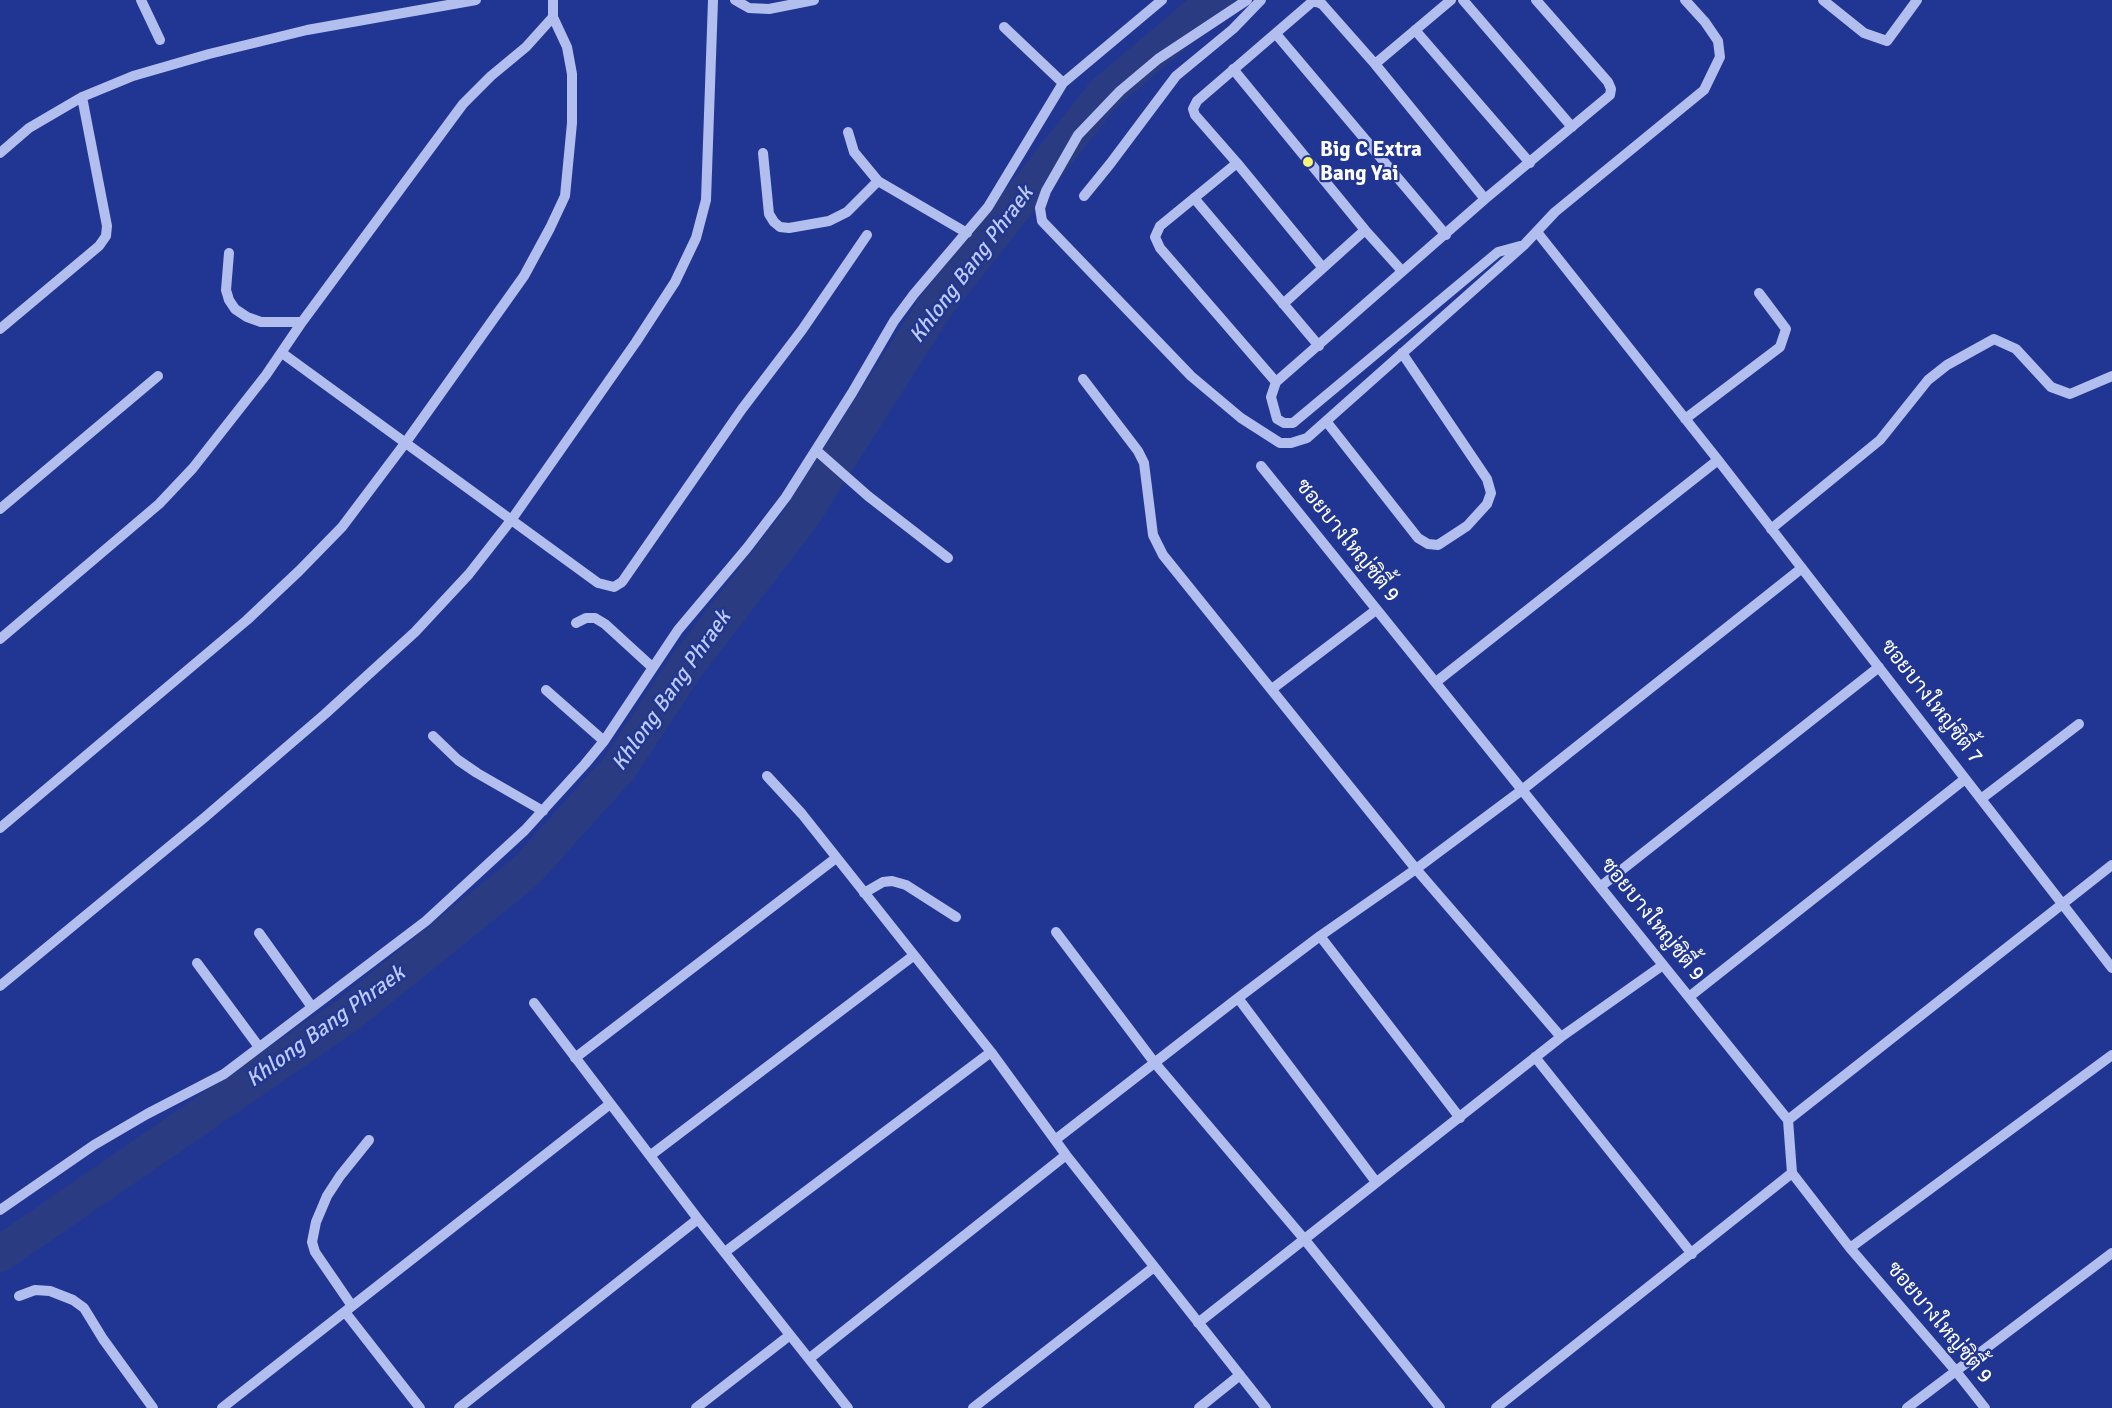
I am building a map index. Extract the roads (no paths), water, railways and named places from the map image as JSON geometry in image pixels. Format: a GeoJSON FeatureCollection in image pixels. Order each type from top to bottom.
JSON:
{"type":"FeatureCollection","features":[{"type":"Feature","properties":{"kind":"street"},"geometry":{"type":"LineString","coordinates":[[141,0],[160,40]]}},
{"type":"Feature","properties":{"kind":"street"},"geometry":{"type":"LineString","coordinates":[[0,153],[29,128],[82,97],[133,76],[209,54],[307,30],[476,0]]}},
{"type":"Feature","properties":{"kind":"street"},"geometry":{"type":"LineString","coordinates":[[0,828],[247,620],[342,527],[406,442],[524,276],[565,195],[572,123],[572,74],[567,47],[553,17],[553,0]]}},
{"type":"Feature","properties":{"kind":"street"},"geometry":{"type":"LineString","coordinates":[[0,986],[204,818],[333,707],[415,632],[469,574],[512,519],[636,342],[675,282],[696,238],[706,200],[713,0]]}},
{"type":"Feature","properties":{"kind":"street"},"geometry":{"type":"LineString","coordinates":[[735,0],[749,8],[770,9],[814,0]]}},
{"type":"Feature","properties":{"kind":"street"},"geometry":{"type":"LineString","coordinates":[[0,1210],[94,1145],[147,1114],[224,1074],[426,921],[468,884],[543,811],[604,741],[678,630],[821,455],[894,321],[988,207],[1063,83],[1162,0]]}},
{"type":"Feature","properties":{"kind":"street"},"geometry":{"type":"LineString","coordinates":[[1247,0],[1158,59],[1120,90],[1078,135],[1046,191],[1040,208],[1042,221],[1191,376],[1241,418],[1280,443],[1292,443],[1307,438],[1524,244],[1555,212],[1704,90],[1720,57],[1718,40],[1685,0]]}},
{"type":"Feature","properties":{"kind":"street"},"geometry":{"type":"LineString","coordinates":[[1084,196],[1176,76],[1233,29],[1261,0]]}},
{"type":"Feature","properties":{"kind":"street"},"geometry":{"type":"LineString","coordinates":[[1375,64],[1451,0]]}},
{"type":"Feature","properties":{"kind":"street"},"geometry":{"type":"LineString","coordinates":[[1463,0],[1572,128]]}},
{"type":"Feature","properties":{"kind":"street"},"geometry":{"type":"LineString","coordinates":[[1524,244],[1498,252],[1293,423],[1284,423],[1277,419],[1271,397],[1276,382],[1485,199],[1610,95],[1611,89],[1608,82],[1536,0]]}},
{"type":"Feature","properties":{"kind":"street"},"geometry":{"type":"LineString","coordinates":[[1823,0],[1864,33],[1887,41],[1917,0]]}},
{"type":"Feature","properties":{"kind":"street"},"geometry":{"type":"LineString","coordinates":[[1323,268],[1193,109],[1197,100],[1312,2],[1322,4],[1375,64],[1485,199]]}},
{"type":"Feature","properties":{"kind":"street"},"geometry":{"type":"LineString","coordinates":[[0,639],[159,504],[193,468],[230,423],[463,105],[491,76],[526,47],[553,17]]}},
{"type":"Feature","properties":{"kind":"street"},"geometry":{"type":"LineString","coordinates":[[1004,27],[1063,83]]}},
{"type":"Feature","properties":{"kind":"street"},"geometry":{"type":"LineString","coordinates":[[1415,30],[1530,163]]}},
{"type":"Feature","properties":{"kind":"street"},"geometry":{"type":"LineString","coordinates":[[1276,34],[1446,235]]}},
{"type":"Feature","properties":{"kind":"street"},"geometry":{"type":"LineString","coordinates":[[1233,69],[1402,272]]}},
{"type":"Feature","properties":{"kind":"street"},"geometry":{"type":"LineString","coordinates":[[0,329],[99,246],[106,236],[107,226],[82,97]]}},
{"type":"Feature","properties":{"kind":"street"},"geometry":{"type":"LineString","coordinates":[[848,132],[854,152],[878,181],[966,233]]}},
{"type":"Feature","properties":{"kind":"street"},"geometry":{"type":"LineString","coordinates":[[764,153],[769,213],[780,227],[789,228],[829,221],[847,212],[878,181]]}},
{"type":"Feature","properties":{"kind":"street"},"geometry":{"type":"LineString","coordinates":[[1237,163],[1160,226],[1155,237],[1160,248],[1276,382]]}},
{"type":"Feature","properties":{"kind":"street"},"geometry":{"type":"LineString","coordinates":[[1194,198],[1318,346]]}},
{"type":"Feature","properties":{"kind":"street"},"geometry":{"type":"LineString","coordinates":[[1283,304],[1365,230]]}},
{"type":"Feature","properties":{"kind":"street","name":"ซอยบางใหญ่ซิตี้ 7"},"geometry":{"type":"LineString","coordinates":[[1537,232],[1718,460],[2112,968]]}},
{"type":"Feature","properties":{"kind":"street"},"geometry":{"type":"LineString","coordinates":[[282,353],[598,583],[614,587],[622,582],[867,235]]}},
{"type":"Feature","properties":{"kind":"street"},"geometry":{"type":"LineString","coordinates":[[229,253],[226,290],[229,300],[236,309],[247,317],[261,322],[302,322]]}},
{"type":"Feature","properties":{"kind":"street"},"geometry":{"type":"LineString","coordinates":[[1685,419],[1780,346],[1786,328],[1760,294]]}},
{"type":"Feature","properties":{"kind":"street"},"geometry":{"type":"LineString","coordinates":[[1771,528],[1880,440],[1928,380],[1947,365],[1994,339],[2016,349],[2052,387],[2070,394],[2112,376]]}},
{"type":"Feature","properties":{"kind":"street"},"geometry":{"type":"LineString","coordinates":[[1326,421],[1418,538],[1428,544],[1438,545],[1467,526],[1487,504],[1491,493],[1487,479],[1402,352]]}},
{"type":"Feature","properties":{"kind":"street"},"geometry":{"type":"LineString","coordinates":[[0,509],[158,376]]}},
{"type":"Feature","properties":{"kind":"street"},"geometry":{"type":"LineString","coordinates":[[1083,379],[1138,451],[1144,463],[1153,535],[1163,555],[1416,869],[1561,1037]]}},
{"type":"Feature","properties":{"kind":"street"},"geometry":{"type":"LineString","coordinates":[[821,455],[846,478],[948,558]]}},
{"type":"Feature","properties":{"kind":"street"},"geometry":{"type":"LineString","coordinates":[[1436,682],[1718,460]]}},
{"type":"Feature","properties":{"kind":"street","name":"ซอยบางใหญ่ซิตี้ 9"},"geometry":{"type":"LineString","coordinates":[[1261,466],[1788,1120]]}},
{"type":"Feature","properties":{"kind":"street"},"geometry":{"type":"LineString","coordinates":[[1055,1140],[1320,936],[1416,869],[1522,790],[1802,568]]}},
{"type":"Feature","properties":{"kind":"street"},"geometry":{"type":"LineString","coordinates":[[1272,689],[1376,610]]}},
{"type":"Feature","properties":{"kind":"street"},"geometry":{"type":"LineString","coordinates":[[576,623],[586,618],[595,618],[605,624],[652,667]]}},
{"type":"Feature","properties":{"kind":"street"},"geometry":{"type":"LineString","coordinates":[[1600,887],[1879,667]]}},
{"type":"Feature","properties":{"kind":"street"},"geometry":{"type":"LineString","coordinates":[[546,690],[604,741]]}},
{"type":"Feature","properties":{"kind":"street"},"geometry":{"type":"LineString","coordinates":[[1981,799],[2079,724]]}},
{"type":"Feature","properties":{"kind":"street"},"geometry":{"type":"LineString","coordinates":[[433,736],[458,760],[477,773],[543,811]]}},
{"type":"Feature","properties":{"kind":"street"},"geometry":{"type":"LineString","coordinates":[[767,776],[802,814],[991,1052],[1066,1155],[1266,1408]]}},
{"type":"Feature","properties":{"kind":"street"},"geometry":{"type":"LineString","coordinates":[[1689,997],[1965,779]]}},
{"type":"Feature","properties":{"kind":"street"},"geometry":{"type":"LineString","coordinates":[[575,1058],[836,858]]}},
{"type":"Feature","properties":{"kind":"street"},"geometry":{"type":"LineString","coordinates":[[1496,1408],[1792,1173],[1788,1120],[2112,865]]}},
{"type":"Feature","properties":{"kind":"street"},"geometry":{"type":"LineString","coordinates":[[864,893],[883,882],[892,881],[906,885],[956,917]]}},
{"type":"Feature","properties":{"kind":"street"},"geometry":{"type":"LineString","coordinates":[[1056,932],[1154,1062],[1305,1240],[1440,1408]]}},
{"type":"Feature","properties":{"kind":"street"},"geometry":{"type":"LineString","coordinates":[[259,933],[312,1007]]}},
{"type":"Feature","properties":{"kind":"street"},"geometry":{"type":"LineString","coordinates":[[1320,936],[1460,1118]]}},
{"type":"Feature","properties":{"kind":"street"},"geometry":{"type":"LineString","coordinates":[[651,1155],[913,956]]}},
{"type":"Feature","properties":{"kind":"street"},"geometry":{"type":"LineString","coordinates":[[197,963],[259,1047]]}},
{"type":"Feature","properties":{"kind":"street"},"geometry":{"type":"LineString","coordinates":[[1198,1323],[1561,1037],[1663,965]]}},
{"type":"Feature","properties":{"kind":"street"},"geometry":{"type":"LineString","coordinates":[[1238,998],[1376,1182]]}},
{"type":"Feature","properties":{"kind":"street"},"geometry":{"type":"LineString","coordinates":[[534,1003],[699,1219],[848,1408]]}},
{"type":"Feature","properties":{"kind":"street"},"geometry":{"type":"LineString","coordinates":[[725,1252],[991,1052]]}},
{"type":"Feature","properties":{"kind":"street"},"geometry":{"type":"LineString","coordinates":[[1850,1248],[2112,1055]]}},
{"type":"Feature","properties":{"kind":"street"},"geometry":{"type":"LineString","coordinates":[[1536,1057],[1692,1254]]}},
{"type":"Feature","properties":{"kind":"street"},"geometry":{"type":"LineString","coordinates":[[222,1408],[610,1104]]}},
{"type":"Feature","properties":{"kind":"street"},"geometry":{"type":"LineString","coordinates":[[369,1140],[327,1196],[316,1222],[312,1242],[315,1252],[349,1309],[420,1408]]}},
{"type":"Feature","properties":{"kind":"street"},"geometry":{"type":"LineString","coordinates":[[810,1358],[1066,1155]]}},
{"type":"Feature","properties":{"kind":"street","name":"ซอยบางใหญ่ซิตี้ 9"},"geometry":{"type":"LineString","coordinates":[[1792,1173],[1850,1248],[1985,1408]]}},
{"type":"Feature","properties":{"kind":"street"},"geometry":{"type":"LineString","coordinates":[[459,1408],[699,1219]]}},
{"type":"Feature","properties":{"kind":"street"},"geometry":{"type":"LineString","coordinates":[[1907,1408],[2112,1253]]}},
{"type":"Feature","properties":{"kind":"street"},"geometry":{"type":"LineString","coordinates":[[973,1408],[1154,1267]]}},
{"type":"Feature","properties":{"kind":"street"},"geometry":{"type":"LineString","coordinates":[[19,1296],[35,1290],[50,1291],[73,1300],[84,1308],[153,1408]]}},
{"type":"Feature","properties":{"kind":"street"},"geometry":{"type":"LineString","coordinates":[[696,1408],[790,1335]]}},
{"type":"Feature","properties":{"kind":"street"},"geometry":{"type":"LineString","coordinates":[[1199,1408],[1240,1375]]}},
{"type":"Feature","properties":{"kind":"waterway","name":"Khlong Bang Phraek"},"geometry":{"type":"LineString","coordinates":[[0,1254],[349,1014],[526,871],[619,768],[687,665],[800,519],[937,304],[1104,94],[1215,0]]}},
{"type":"Feature","properties":{"kind":"place","name":"Big C Extra Bang Yai"},"geometry":{"type":"Point","coordinates":[1308,162]}}]}
